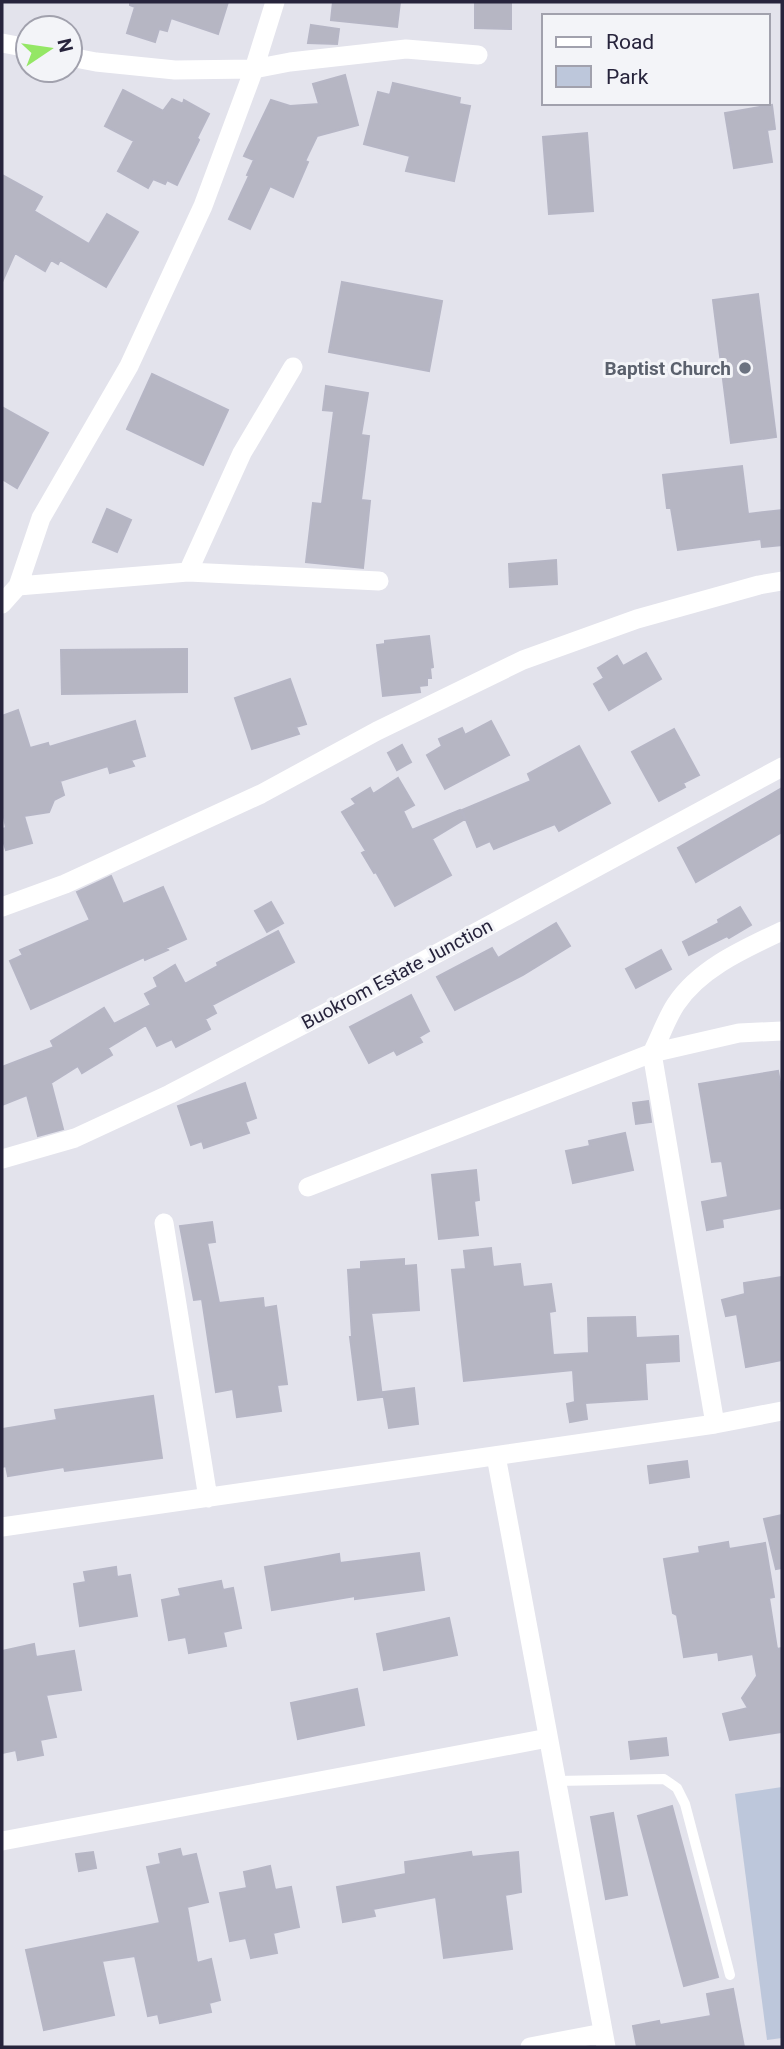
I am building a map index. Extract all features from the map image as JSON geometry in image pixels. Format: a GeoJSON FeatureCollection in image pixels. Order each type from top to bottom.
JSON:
{"type":"FeatureCollection","features":[{"type":"Feature","properties":{"kind":"street"},"geometry":{"type":"LineString","coordinates":[[2,604],[18,586],[41,518],[129,366],[203,206],[254,69],[275,2]]}},
{"type":"Feature","properties":{"kind":"street"},"geometry":{"type":"LineString","coordinates":[[84,60],[175,70],[254,69],[290,62],[406,49],[478,55]]}},
{"type":"Feature","properties":{"kind":"street"},"geometry":{"type":"LineString","coordinates":[[188,572],[242,453],[293,367]]}},
{"type":"Feature","properties":{"kind":"street"},"geometry":{"type":"LineString","coordinates":[[18,586],[188,572],[379,581]]}},
{"type":"Feature","properties":{"kind":"street"},"geometry":{"type":"LineString","coordinates":[[2,907],[65,884],[261,794],[377,731],[523,660],[637,619],[782,581]]}},
{"type":"Feature","properties":{"kind":"street","name":"Buokrom Estate Junction"},"geometry":{"type":"LineString","coordinates":[[2,1159],[75,1138],[170,1094],[364,993],[782,767]]}},
{"type":"Feature","properties":{"kind":"street"},"geometry":{"type":"LineString","coordinates":[[715,1424],[652,1054],[676,1004],[705,974],[740,951],[782,931]]}},
{"type":"Feature","properties":{"kind":"street"},"geometry":{"type":"LineString","coordinates":[[309,1187],[652,1054],[738,1033],[782,1031]]}},
{"type":"Feature","properties":{"kind":"street"},"geometry":{"type":"LineString","coordinates":[[164,1223],[208,1498]]}},
{"type":"Feature","properties":{"kind":"street"},"geometry":{"type":"LineString","coordinates":[[2,1527],[715,1424],[782,1410]]}},
{"type":"Feature","properties":{"kind":"street"},"geometry":{"type":"LineString","coordinates":[[496,1456],[604,2040],[530,2047]]}},
{"type":"Feature","properties":{"kind":"street"},"geometry":{"type":"LineString","coordinates":[[2,1841],[548,1738]]}},
{"type":"Feature","properties":{"kind":"lane"},"geometry":{"type":"LineString","coordinates":[[556,1781],[664,1780],[677,1788],[685,1804],[730,1975]]}},
{"type":"Feature","properties":{"kind":"green space"},"geometry":{"type":"Polygon","coordinates":[[[782,1787],[782,2038],[767,2040],[735,1794],[782,1787]]]}},
{"type":"Feature","properties":{"kind":"building"},"geometry":{"type":"Polygon","coordinates":[[[130,2],[228,2],[218,34],[171,18],[167,31],[159,29],[155,42],[127,33],[135,7],[130,5],[130,2]]]}},
{"type":"Feature","properties":{"kind":"building"},"geometry":{"type":"Polygon","coordinates":[[[333,2],[400,2],[397,27],[331,20],[333,2]]]}},
{"type":"Feature","properties":{"kind":"building"},"geometry":{"type":"Polygon","coordinates":[[[475,2],[511,2],[511,29],[475,28],[475,2]]]}},
{"type":"Feature","properties":{"kind":"building"},"geometry":{"type":"Polygon","coordinates":[[[311,25],[339,29],[337,44],[308,43],[311,25]]]}},
{"type":"Feature","properties":{"kind":"building"},"geometry":{"type":"Polygon","coordinates":[[[345,75],[358,125],[317,136],[293,197],[270,186],[250,229],[229,219],[254,160],[244,156],[271,100],[290,106],[319,104],[313,84],[345,75]]]}},
{"type":"Feature","properties":{"kind":"building"},"geometry":{"type":"Polygon","coordinates":[[[393,83],[460,98],[459,104],[470,106],[454,181],[406,171],[410,156],[364,144],[378,92],[390,95],[393,83]]]}},
{"type":"Feature","properties":{"kind":"building"},"geometry":{"type":"Polygon","coordinates":[[[123,90],[163,111],[172,99],[183,104],[184,100],[209,114],[177,185],[167,180],[165,184],[153,179],[148,188],[118,171],[134,141],[105,126],[123,90]]]}},
{"type":"Feature","properties":{"kind":"building"},"geometry":{"type":"Polygon","coordinates":[[[772,105],[775,129],[767,130],[772,162],[734,168],[725,113],[772,105]]]}},
{"type":"Feature","properties":{"kind":"building"},"geometry":{"type":"Polygon","coordinates":[[[587,133],[593,211],[549,214],[543,137],[587,133]]]}},
{"type":"Feature","properties":{"kind":"building"},"geometry":{"type":"Polygon","coordinates":[[[2,175],[42,197],[34,211],[89,244],[107,214],[138,232],[106,287],[60,260],[58,264],[51,260],[45,271],[15,253],[2,282],[2,175]]]}},
{"type":"Feature","properties":{"kind":"building"},"geometry":{"type":"Polygon","coordinates":[[[342,282],[442,301],[429,371],[329,352],[342,282]]]}},
{"type":"Feature","properties":{"kind":"building","name":"Baptist Church"},"geometry":{"type":"Polygon","coordinates":[[[758,294],[776,437],[731,443],[713,300],[758,294]]]}},
{"type":"Feature","properties":{"kind":"building"},"geometry":{"type":"Polygon","coordinates":[[[152,374],[228,410],[203,465],[127,429],[152,374]]]}},
{"type":"Feature","properties":{"kind":"building"},"geometry":{"type":"Polygon","coordinates":[[[326,386],[368,393],[361,435],[369,436],[361,500],[370,501],[363,568],[306,562],[313,503],[322,504],[334,411],[323,410],[326,386]]]}},
{"type":"Feature","properties":{"kind":"building"},"geometry":{"type":"Polygon","coordinates":[[[2,407],[48,433],[17,488],[2,479],[2,407]]]}},
{"type":"Feature","properties":{"kind":"building"},"geometry":{"type":"Polygon","coordinates":[[[742,466],[748,514],[782,510],[782,545],[762,547],[761,539],[678,550],[671,508],[667,508],[663,475],[742,466]]]}},
{"type":"Feature","properties":{"kind":"building"},"geometry":{"type":"Polygon","coordinates":[[[107,509],[131,520],[117,552],[93,542],[107,509]]]}},
{"type":"Feature","properties":{"kind":"building"},"geometry":{"type":"Polygon","coordinates":[[[556,560],[557,584],[510,587],[509,564],[556,560]]]}},
{"type":"Feature","properties":{"kind":"building"},"geometry":{"type":"Polygon","coordinates":[[[429,636],[433,667],[430,668],[431,678],[427,678],[427,685],[419,686],[420,692],[383,696],[377,645],[385,644],[385,641],[429,636]]]}},
{"type":"Feature","properties":{"kind":"building"},"geometry":{"type":"Polygon","coordinates":[[[187,649],[187,692],[62,694],[61,650],[187,649]]]}},
{"type":"Feature","properties":{"kind":"building"},"geometry":{"type":"Polygon","coordinates":[[[646,653],[661,679],[609,710],[594,684],[604,678],[598,668],[617,656],[623,666],[646,653]]]}},
{"type":"Feature","properties":{"kind":"building"},"geometry":{"type":"Polygon","coordinates":[[[290,679],[306,724],[296,727],[299,734],[252,749],[235,698],[290,679]]]}},
{"type":"Feature","properties":{"kind":"building"},"geometry":{"type":"Polygon","coordinates":[[[18,710],[30,748],[48,743],[49,747],[135,721],[145,756],[131,760],[134,766],[110,773],[108,766],[60,781],[64,795],[54,800],[49,812],[24,816],[32,843],[6,850],[2,837],[2,829],[6,828],[2,807],[2,716],[18,710]]]}},
{"type":"Feature","properties":{"kind":"building"},"geometry":{"type":"Polygon","coordinates":[[[491,721],[509,755],[445,789],[427,755],[442,746],[439,739],[462,728],[465,735],[491,721]]]}},
{"type":"Feature","properties":{"kind":"building"},"geometry":{"type":"Polygon","coordinates":[[[674,729],[699,775],[683,783],[685,787],[659,801],[632,752],[674,729]]]}},
{"type":"Feature","properties":{"kind":"building"},"geometry":{"type":"Polygon","coordinates":[[[402,745],[411,762],[397,770],[388,753],[402,745]]]}},
{"type":"Feature","properties":{"kind":"building"},"geometry":{"type":"Polygon","coordinates":[[[579,746],[610,803],[559,831],[555,824],[494,849],[490,841],[477,847],[462,810],[531,781],[528,774],[579,746]]]}},
{"type":"Feature","properties":{"kind":"building"},"geometry":{"type":"Polygon","coordinates":[[[398,778],[414,805],[403,811],[412,830],[460,810],[465,819],[432,839],[451,875],[395,906],[362,853],[366,851],[342,812],[356,804],[352,799],[370,788],[373,794],[398,778]]]}},
{"type":"Feature","properties":{"kind":"building"},"geometry":{"type":"Polygon","coordinates":[[[782,788],[782,832],[696,882],[678,848],[782,788]]]}},
{"type":"Feature","properties":{"kind":"building"},"geometry":{"type":"Polygon","coordinates":[[[111,876],[123,904],[163,887],[186,939],[166,948],[168,950],[145,960],[144,957],[31,1009],[10,961],[23,955],[20,950],[90,920],[77,892],[111,876]]]}},
{"type":"Feature","properties":{"kind":"building"},"geometry":{"type":"Polygon","coordinates":[[[271,902],[283,923],[267,932],[255,911],[271,902]]]}},
{"type":"Feature","properties":{"kind":"building"},"geometry":{"type":"Polygon","coordinates":[[[740,907],[751,925],[729,938],[727,936],[689,955],[683,942],[719,923],[718,920],[740,907]]]}},
{"type":"Feature","properties":{"kind":"building"},"geometry":{"type":"Polygon","coordinates":[[[556,923],[570,946],[523,975],[455,1010],[437,977],[492,948],[498,958],[556,923]]]}},
{"type":"Feature","properties":{"kind":"building"},"geometry":{"type":"Polygon","coordinates":[[[278,931],[294,962],[212,1005],[216,1013],[205,1019],[210,1029],[176,1047],[172,1039],[157,1046],[146,1025],[108,1048],[112,1055],[82,1073],[78,1066],[51,1083],[63,1129],[38,1136],[27,1095],[2,1105],[2,1067],[54,1047],[51,1041],[104,1008],[114,1024],[151,1005],[145,994],[158,987],[154,978],[175,965],[185,984],[218,966],[217,963],[278,931]]]}},
{"type":"Feature","properties":{"kind":"building"},"geometry":{"type":"Polygon","coordinates":[[[661,950],[671,969],[636,988],[626,969],[661,950]]]}},
{"type":"Feature","properties":{"kind":"building"},"geometry":{"type":"Polygon","coordinates":[[[411,995],[429,1031],[419,1037],[422,1042],[397,1055],[394,1050],[369,1063],[350,1027],[411,995]]]}},
{"type":"Feature","properties":{"kind":"building"},"geometry":{"type":"Polygon","coordinates":[[[778,1071],[782,1093],[782,1208],[722,1219],[723,1227],[707,1230],[702,1202],[728,1197],[722,1161],[712,1162],[699,1084],[778,1071]]]}},
{"type":"Feature","properties":{"kind":"building"},"geometry":{"type":"Polygon","coordinates":[[[245,1083],[256,1118],[245,1122],[249,1133],[204,1148],[202,1141],[191,1145],[178,1106],[245,1083]]]}},
{"type":"Feature","properties":{"kind":"building"},"geometry":{"type":"Polygon","coordinates":[[[648,1101],[651,1122],[636,1124],[633,1103],[648,1101]]]}},
{"type":"Feature","properties":{"kind":"building"},"geometry":{"type":"Polygon","coordinates":[[[625,1133],[633,1170],[573,1183],[566,1151],[590,1146],[589,1141],[625,1133]]]}},
{"type":"Feature","properties":{"kind":"building"},"geometry":{"type":"Polygon","coordinates":[[[476,1170],[479,1200],[474,1201],[478,1235],[439,1239],[432,1175],[476,1170]]]}},
{"type":"Feature","properties":{"kind":"building"},"geometry":{"type":"Polygon","coordinates":[[[212,1222],[215,1242],[207,1243],[219,1303],[263,1298],[264,1308],[276,1306],[287,1384],[277,1385],[281,1411],[237,1417],[233,1389],[216,1392],[202,1299],[194,1300],[180,1226],[212,1222]]]}},
{"type":"Feature","properties":{"kind":"building"},"geometry":{"type":"Polygon","coordinates":[[[491,1248],[493,1267],[520,1264],[523,1287],[551,1284],[555,1311],[549,1312],[553,1355],[589,1353],[588,1318],[635,1317],[636,1338],[678,1336],[679,1361],[645,1363],[647,1399],[585,1403],[587,1419],[570,1422],[567,1404],[575,1402],[573,1370],[464,1381],[452,1270],[466,1269],[464,1251],[491,1248]]]}},
{"type":"Feature","properties":{"kind":"building"},"geometry":{"type":"Polygon","coordinates":[[[404,1259],[404,1266],[416,1265],[419,1310],[371,1313],[382,1397],[358,1400],[350,1337],[348,1270],[361,1269],[361,1262],[404,1259]]]}},
{"type":"Feature","properties":{"kind":"building"},"geometry":{"type":"Polygon","coordinates":[[[782,1277],[782,1360],[746,1367],[737,1314],[726,1316],[722,1300],[745,1294],[744,1283],[782,1277]]]}},
{"type":"Feature","properties":{"kind":"building"},"geometry":{"type":"Polygon","coordinates":[[[414,1388],[418,1424],[389,1428],[383,1392],[414,1388]]]}},
{"type":"Feature","properties":{"kind":"building"},"geometry":{"type":"Polygon","coordinates":[[[153,1396],[162,1458],[65,1471],[64,1467],[8,1476],[6,1466],[2,1467],[2,1429],[57,1420],[55,1410],[153,1396]]]}},
{"type":"Feature","properties":{"kind":"building"},"geometry":{"type":"Polygon","coordinates":[[[687,1461],[689,1477],[650,1483],[648,1466],[687,1461]]]}},
{"type":"Feature","properties":{"kind":"building"},"geometry":{"type":"Polygon","coordinates":[[[782,1515],[782,1568],[776,1569],[764,1519],[782,1515]]]}},
{"type":"Feature","properties":{"kind":"building"},"geometry":{"type":"Polygon","coordinates":[[[728,1542],[729,1549],[765,1543],[774,1597],[769,1598],[777,1649],[782,1648],[782,1732],[730,1740],[723,1714],[748,1708],[742,1698],[757,1676],[753,1654],[719,1660],[718,1652],[684,1657],[664,1559],[700,1553],[699,1547],[728,1542]]]}},
{"type":"Feature","properties":{"kind":"building"},"geometry":{"type":"Polygon","coordinates":[[[419,1553],[424,1590],[355,1599],[355,1596],[272,1610],[265,1567],[339,1554],[340,1563],[419,1553]]]}},
{"type":"Feature","properties":{"kind":"building"},"geometry":{"type":"Polygon","coordinates":[[[116,1567],[117,1577],[130,1575],[137,1616],[80,1626],[74,1584],[86,1582],[84,1572],[116,1567]]]}},
{"type":"Feature","properties":{"kind":"building"},"geometry":{"type":"Polygon","coordinates":[[[221,1581],[223,1590],[233,1588],[241,1628],[223,1632],[226,1646],[189,1653],[186,1637],[169,1640],[162,1600],[181,1596],[179,1589],[221,1581]]]}},
{"type":"Feature","properties":{"kind":"building"},"geometry":{"type":"Polygon","coordinates":[[[449,1618],[457,1655],[384,1670],[377,1634],[449,1618]]]}},
{"type":"Feature","properties":{"kind":"building"},"geometry":{"type":"Polygon","coordinates":[[[34,1644],[36,1657],[74,1651],[81,1690],[46,1695],[56,1737],[40,1740],[43,1755],[18,1760],[16,1750],[2,1753],[2,1651],[34,1644]]]}},
{"type":"Feature","properties":{"kind":"building"},"geometry":{"type":"Polygon","coordinates":[[[357,1689],[364,1725],[298,1739],[291,1703],[357,1689]]]}},
{"type":"Feature","properties":{"kind":"building"},"geometry":{"type":"Polygon","coordinates":[[[666,1738],[668,1755],[631,1759],[629,1742],[666,1738]]]}},
{"type":"Feature","properties":{"kind":"building"},"geometry":{"type":"Polygon","coordinates":[[[672,1806],[718,1977],[684,1986],[638,1816],[672,1806]]]}},
{"type":"Feature","properties":{"kind":"building"},"geometry":{"type":"Polygon","coordinates":[[[613,1813],[627,1895],[606,1899],[591,1817],[613,1813]]]}},
{"type":"Feature","properties":{"kind":"building"},"geometry":{"type":"Polygon","coordinates":[[[180,1849],[182,1857],[196,1854],[208,1902],[187,1907],[197,1963],[211,1959],[220,2000],[209,2003],[211,2012],[160,2023],[158,2014],[148,2016],[135,1956],[102,1961],[114,2015],[44,2030],[26,1950],[160,1923],[147,1867],[161,1864],[159,1854],[180,1849]]]}},
{"type":"Feature","properties":{"kind":"building"},"geometry":{"type":"Polygon","coordinates":[[[93,1852],[96,1868],[79,1871],[76,1854],[93,1852]]]}},
{"type":"Feature","properties":{"kind":"building"},"geometry":{"type":"Polygon","coordinates":[[[471,1852],[472,1857],[518,1852],[521,1892],[505,1895],[512,1949],[444,1958],[436,1897],[373,1909],[375,1916],[343,1922],[337,1887],[406,1874],[405,1862],[471,1852]]]}},
{"type":"Feature","properties":{"kind":"building"},"geometry":{"type":"Polygon","coordinates":[[[270,1866],[275,1890],[291,1887],[299,1927],[273,1933],[277,1953],[251,1958],[246,1938],[230,1941],[220,1893],[247,1888],[244,1872],[270,1866]]]}},
{"type":"Feature","properties":{"kind":"building"},"geometry":{"type":"Polygon","coordinates":[[[733,1989],[744,2047],[637,2047],[633,2026],[659,2021],[660,2025],[711,2016],[707,1994],[733,1989]]]}},
{"type":"Feature","properties":{"kind":"place","name":"Baptist Church"},"geometry":{"type":"Point","coordinates":[745,368]}}]}
